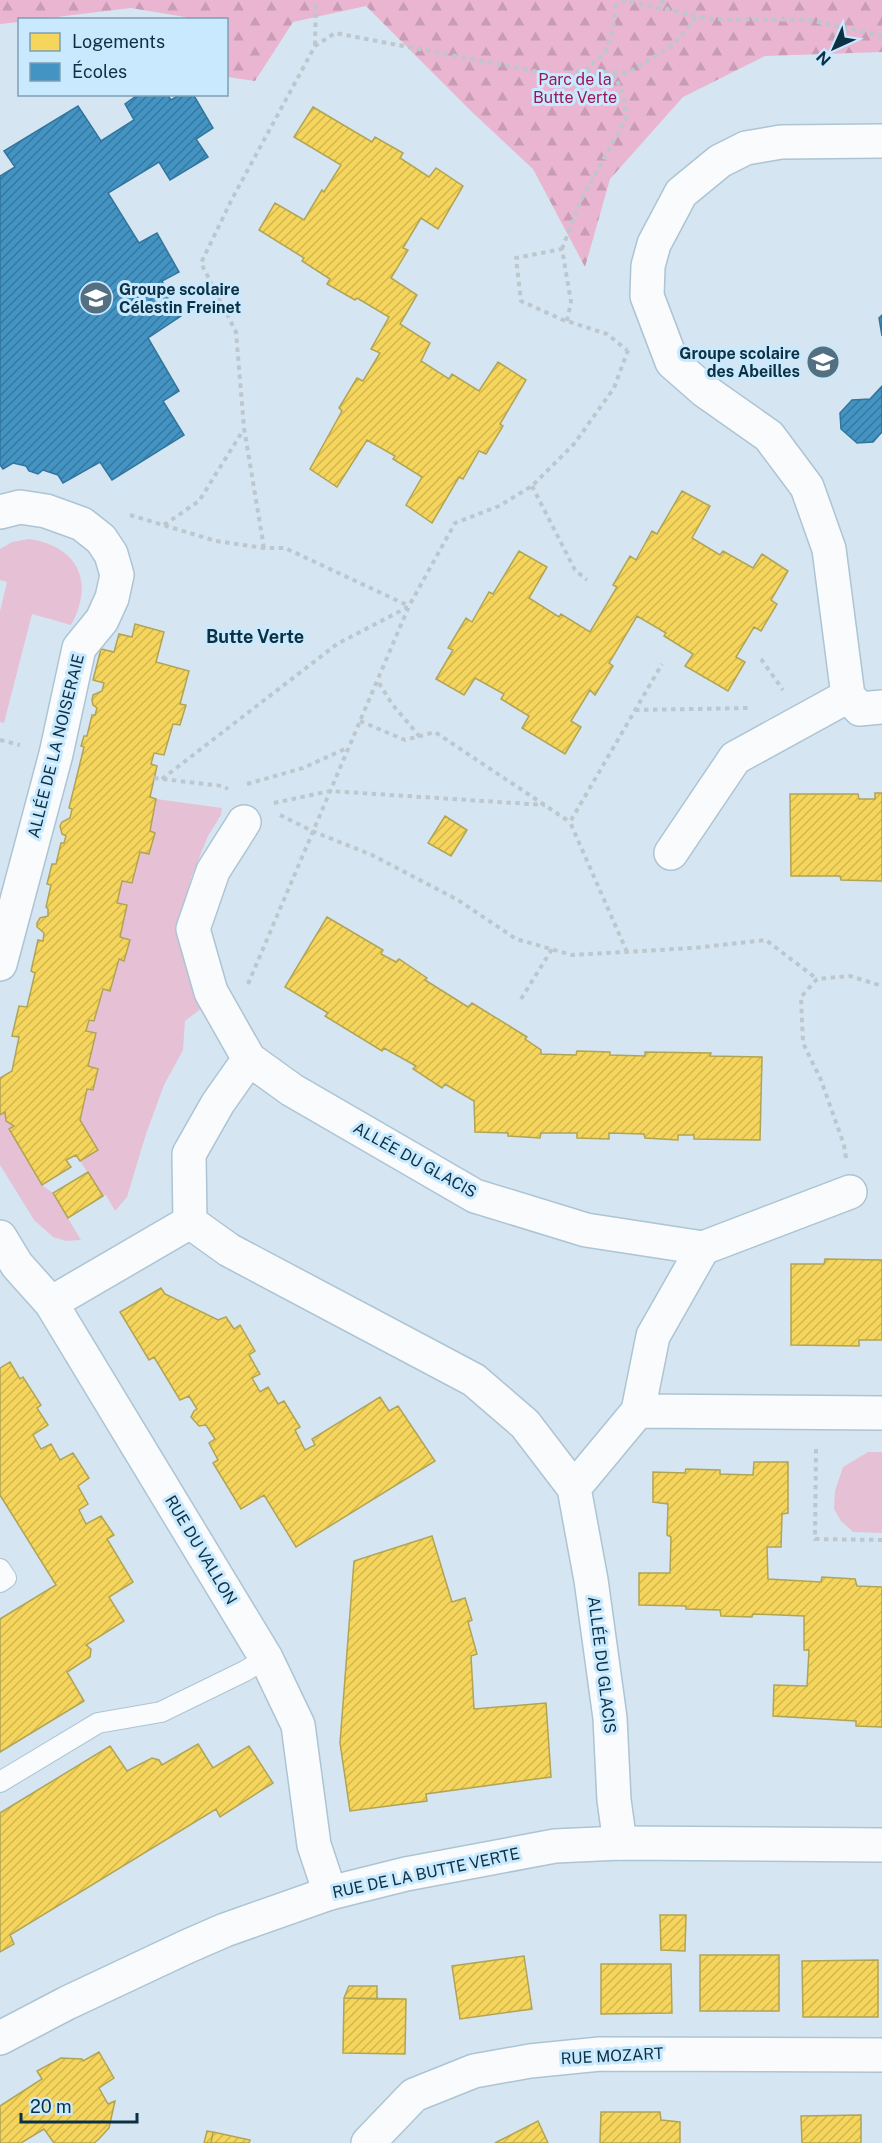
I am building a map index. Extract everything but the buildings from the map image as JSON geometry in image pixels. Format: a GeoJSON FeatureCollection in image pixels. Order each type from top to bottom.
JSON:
{"type":"FeatureCollection","features":[{"type":"Feature","properties":{"kind":"street"},"geometry":{"type":"LineString","coordinates":[[882,141],[781,142],[746,148],[720,161],[681,193],[670,211],[654,244],[648,266],[647,296],[672,362],[705,391],[768,436],[807,487],[829,549],[849,696],[860,709],[882,707]]}},
{"type":"Feature","properties":{"kind":"street","name":"ALLÉE DE LA NOISERAIE"},"geometry":{"type":"LineString","coordinates":[[0,512],[20,507],[46,511],[82,524],[106,546],[111,554],[117,576],[112,598],[102,620],[79,648],[56,754],[0,964]]}},
{"type":"Feature","properties":{"kind":"street"},"geometry":{"type":"LineString","coordinates":[[671,853],[735,758],[849,696]]}},
{"type":"Feature","properties":{"kind":"street","name":"ALLÉE DU GLACIS"},"geometry":{"type":"LineString","coordinates":[[253,814],[213,871],[193,929],[211,992],[249,1059],[292,1090],[475,1196],[586,1230],[703,1248],[849,1192]]}},
{"type":"Feature","properties":{"kind":"street"},"geometry":{"type":"LineString","coordinates":[[51,1302],[190,1222],[189,1154],[218,1103],[249,1059]]}},
{"type":"Feature","properties":{"kind":"street","name":"ALLÉE DU GLACIS"},"geometry":{"type":"LineString","coordinates":[[190,1222],[230,1250],[474,1380],[525,1424],[574,1488],[591,1580],[610,1718],[620,1843]]}},
{"type":"Feature","properties":{"kind":"street","name":"RUE DU VALLON"},"geometry":{"type":"LineString","coordinates":[[0,1238],[17,1265],[51,1302],[266,1658],[298,1725],[314,1845],[330,1893]]}},
{"type":"Feature","properties":{"kind":"street"},"geometry":{"type":"LineString","coordinates":[[574,1488],[638,1411],[654,1336],[703,1248]]}},
{"type":"Feature","properties":{"kind":"street"},"geometry":{"type":"LineString","coordinates":[[638,1411],[882,1413]]}},
{"type":"Feature","properties":{"kind":"street","name":"RUE DE LA BUTTE VERTE"},"geometry":{"type":"LineString","coordinates":[[0,2038],[67,2003],[186,1947],[268,1914],[330,1893],[406,1874],[555,1846],[620,1843],[882,1845]]}},
{"type":"Feature","properties":{"kind":"street","name":"RUE MOZART"},"geometry":{"type":"LineString","coordinates":[[368,2143],[414,2095],[474,2071],[530,2061],[600,2054],[882,2055]]}},
{"type":"Feature","properties":{"kind":"lane"},"geometry":{"type":"LineString","coordinates":[[0,1569],[6,1578],[0,1582]]}},
{"type":"Feature","properties":{"kind":"lane"},"geometry":{"type":"LineString","coordinates":[[0,1782],[98,1723],[161,1712],[245,1671],[266,1658]]}},
{"type":"Feature","properties":{"kind":"path"},"geometry":{"type":"LineString","coordinates":[[264,548],[244,428],[236,332],[201,262],[232,198],[315,46],[316,0]]}},
{"type":"Feature","properties":{"kind":"path"},"geometry":{"type":"LineString","coordinates":[[585,70],[605,53],[613,29],[616,0]]}},
{"type":"Feature","properties":{"kind":"path"},"geometry":{"type":"LineString","coordinates":[[621,0],[696,18],[809,20],[882,36]]}},
{"type":"Feature","properties":{"kind":"path"},"geometry":{"type":"LineString","coordinates":[[661,0],[670,12]]}},
{"type":"Feature","properties":{"kind":"path"},"geometry":{"type":"LineString","coordinates":[[315,46],[335,33],[560,76],[585,70],[628,73],[673,45],[696,18]]}},
{"type":"Feature","properties":{"kind":"path"},"geometry":{"type":"LineString","coordinates":[[567,321],[571,302],[562,249],[579,202],[626,118],[624,96],[613,72]]}},
{"type":"Feature","properties":{"kind":"path"},"geometry":{"type":"LineString","coordinates":[[562,249],[516,258],[521,301],[567,321],[607,334],[628,350]]}},
{"type":"Feature","properties":{"kind":"path"},"geometry":{"type":"LineString","coordinates":[[231,1027],[409,606],[455,523],[499,506],[532,486],[574,444],[614,388],[628,350],[663,336]]}},
{"type":"Feature","properties":{"kind":"path"},"geometry":{"type":"LineString","coordinates":[[244,428],[199,501],[164,525],[216,541],[264,548],[285,548],[409,606]]}},
{"type":"Feature","properties":{"kind":"path"},"geometry":{"type":"LineString","coordinates":[[532,486],[574,570],[587,580]]}},
{"type":"Feature","properties":{"kind":"path"},"geometry":{"type":"LineString","coordinates":[[161,780],[337,644],[409,606]]}},
{"type":"Feature","properties":{"kind":"path"},"geometry":{"type":"LineString","coordinates":[[570,822],[662,664]]}},
{"type":"Feature","properties":{"kind":"path"},"geometry":{"type":"LineString","coordinates":[[379,683],[392,704],[420,737]]}},
{"type":"Feature","properties":{"kind":"path"},"geometry":{"type":"LineString","coordinates":[[634,710],[791,707],[804,720]]}},
{"type":"Feature","properties":{"kind":"path"},"geometry":{"type":"LineString","coordinates":[[360,721],[405,740],[435,732],[570,822],[627,952]]}},
{"type":"Feature","properties":{"kind":"path"},"geometry":{"type":"LineString","coordinates":[[240,785],[303,768],[348,748]]}},
{"type":"Feature","properties":{"kind":"path"},"geometry":{"type":"LineString","coordinates":[[154,778],[232,788]]}},
{"type":"Feature","properties":{"kind":"path"},"geometry":{"type":"LineString","coordinates":[[253,814],[330,791],[545,805]]}},
{"type":"Feature","properties":{"kind":"path"},"geometry":{"type":"LineString","coordinates":[[253,814],[312,831],[372,855],[458,900],[516,939],[572,955],[693,948],[766,940],[817,979],[850,976],[882,986]]}},
{"type":"Feature","properties":{"kind":"path"},"geometry":{"type":"LineString","coordinates":[[521,999],[552,949]]}},
{"type":"Feature","properties":{"kind":"path"},"geometry":{"type":"LineString","coordinates":[[817,979],[801,997],[803,1043],[821,1080],[844,1144],[849,1192]]}},
{"type":"Feature","properties":{"kind":"path"},"geometry":{"type":"LineString","coordinates":[[816,1448],[815,1539],[882,1540]]}},
{"type":"Feature","properties":{"kind":"shaded area"},"geometry":{"type":"Polygon","coordinates":[[[29,539],[60,549],[70,558],[77,568],[81,581],[81,594],[71,625],[32,614],[4,723],[0,722],[0,611],[7,582],[0,580],[0,549],[12,542],[29,539]]]}},
{"type":"Feature","properties":{"kind":"shaded area"},"geometry":{"type":"Polygon","coordinates":[[[156,799],[222,808],[221,815],[208,836],[191,878],[184,927],[202,1008],[185,1021],[183,1050],[164,1085],[127,1197],[115,1211],[106,1195],[103,1196],[80,1161],[97,1150],[80,1120],[87,1089],[93,1089],[98,1069],[88,1066],[96,1034],[86,1031],[103,989],[110,991],[119,959],[123,961],[130,940],[120,937],[127,905],[117,903],[122,881],[132,883],[140,852],[150,854],[155,833],[150,831],[156,799]]]}},
{"type":"Feature","properties":{"kind":"shaded area"},"geometry":{"type":"Polygon","coordinates":[[[5,1112],[6,1121],[14,1126],[9,1130],[42,1185],[53,1193],[81,1240],[66,1241],[53,1237],[34,1220],[0,1165],[0,1115],[5,1112]]]}},
{"type":"Feature","properties":{"kind":"shaded area"},"geometry":{"type":"Polygon","coordinates":[[[868,1452],[882,1452],[882,1533],[853,1532],[841,1521],[834,1509],[835,1491],[843,1467],[868,1452]]]}},
{"type":"Feature","properties":{"kind":"green space","name":"Parc de la Butte Verte"},"geometry":{"type":"Polygon","coordinates":[[[0,0],[882,0],[882,52],[765,56],[683,97],[610,179],[585,267],[533,169],[472,112],[366,6],[293,22],[255,81],[228,77],[228,18],[186,18],[131,8],[48,18],[18,18],[18,22],[0,24],[0,0]]]}},
{"type":"Feature","properties":{"kind":"place","name":"Groupe scolaire Célestin Freinet"},"geometry":{"type":"Point","coordinates":[96,298]}},
{"type":"Feature","properties":{"kind":"place","name":"Groupe scolaire des Abeilles"},"geometry":{"type":"Point","coordinates":[823,362]}},
{"type":"Feature","properties":{"kind":"district","name":"Butte Verte"},"geometry":{"type":"Point","coordinates":[255,636]}}]}
